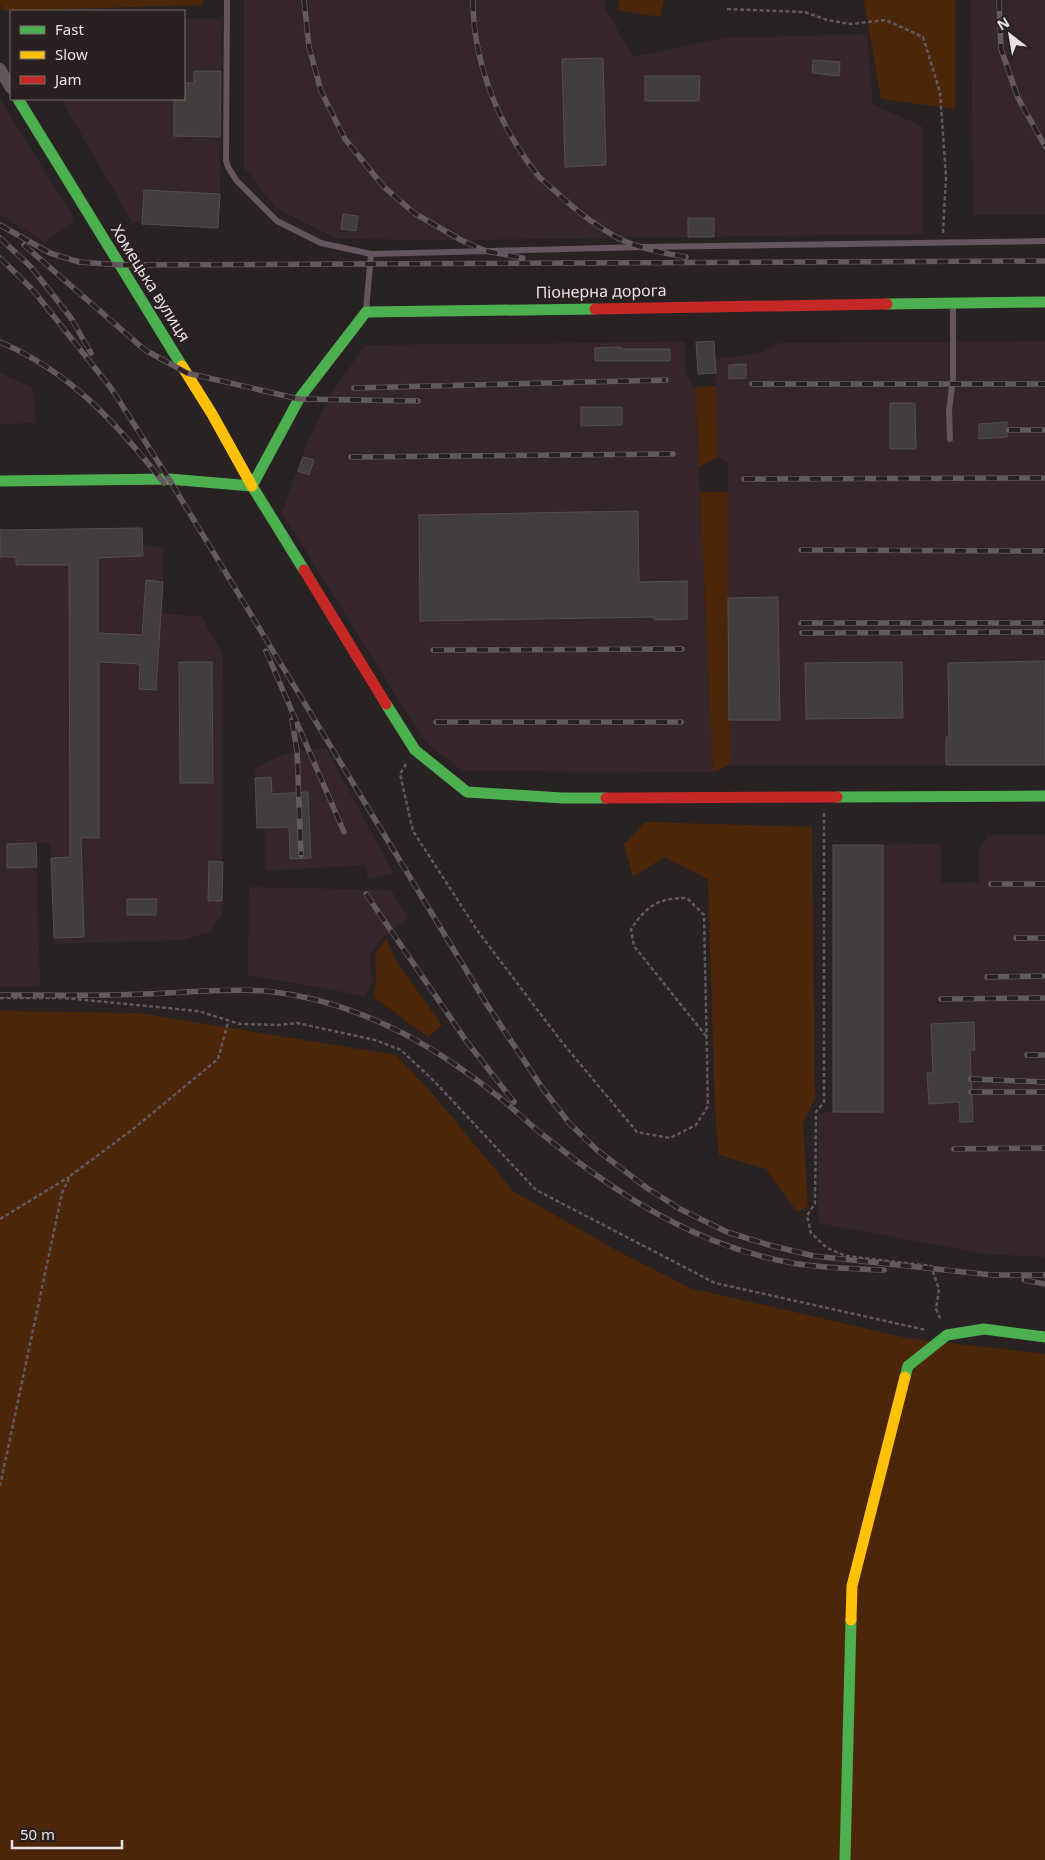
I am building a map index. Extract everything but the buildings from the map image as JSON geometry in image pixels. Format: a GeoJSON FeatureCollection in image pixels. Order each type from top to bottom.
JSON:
{"type":"FeatureCollection","features":[{"type":"Feature","properties":{"kind":"street"},"geometry":{"type":"LineString","coordinates":[[0,69],[10,86]]}},
{"type":"Feature","properties":{"kind":"street","name":"Хомецька вулиця"},"geometry":{"type":"LineString","coordinates":[[19,100],[212,414],[252,486],[415,750],[467,792],[562,798],[1045,796]]}},
{"type":"Feature","properties":{"kind":"street","name":"Піонерна дорога"},"geometry":{"type":"LineString","coordinates":[[366,312],[1045,302]]}},
{"type":"Feature","properties":{"kind":"street"},"geometry":{"type":"LineString","coordinates":[[0,481],[169,479],[252,486],[299,399],[366,312]]}},
{"type":"Feature","properties":{"kind":"street"},"geometry":{"type":"LineString","coordinates":[[845,1860],[852,1586],[908,1366],[947,1335],[984,1329],[1045,1337]]}},
{"type":"Feature","properties":{"kind":"lane"},"geometry":{"type":"LineString","coordinates":[[228,0],[226,160],[228,167],[236,180],[278,221],[321,243],[370,254],[1045,241]]}},
{"type":"Feature","properties":{"kind":"lane"},"geometry":{"type":"LineString","coordinates":[[366,312],[370,254]]}},
{"type":"Feature","properties":{"kind":"lane"},"geometry":{"type":"LineString","coordinates":[[950,440],[949,411],[953,378],[953,303]]}},
{"type":"Feature","properties":{"kind":"path"},"geometry":{"type":"LineString","coordinates":[[727,9],[804,12],[827,20],[850,24],[886,20],[923,37],[940,92],[946,177],[943,242]]}},
{"type":"Feature","properties":{"kind":"path"},"geometry":{"type":"LineString","coordinates":[[415,750],[400,774],[413,830],[483,938],[561,1040],[637,1132],[670,1138],[696,1125],[708,1106],[704,915],[687,898],[668,898],[644,910],[631,929],[634,946],[706,1036]]}},
{"type":"Feature","properties":{"kind":"path"},"geometry":{"type":"LineString","coordinates":[[824,797],[824,1102],[816,1112],[815,1204],[807,1216],[811,1233],[827,1248],[846,1256],[931,1266],[940,1289],[936,1309],[947,1335]]}},
{"type":"Feature","properties":{"kind":"path"},"geometry":{"type":"LineString","coordinates":[[0,998],[56,998],[109,1001],[198,1011],[228,1022],[249,1025],[297,1023],[375,1040],[401,1050],[434,1081],[536,1190],[716,1283],[947,1335]]}},
{"type":"Feature","properties":{"kind":"path"},"geometry":{"type":"LineString","coordinates":[[0,1219],[70,1176],[218,1060],[228,1022]]}},
{"type":"Feature","properties":{"kind":"path"},"geometry":{"type":"LineString","coordinates":[[0,1486],[62,1193],[70,1176]]}},
{"type":"Feature","properties":{"kind":"shaded area"},"geometry":{"type":"Polygon","coordinates":[[[0,0],[203,0],[203,5],[4,11],[0,5],[0,0]]]}},
{"type":"Feature","properties":{"kind":"shaded area"},"geometry":{"type":"Polygon","coordinates":[[[244,0],[605,0],[605,8],[633,57],[723,38],[867,34],[873,105],[922,126],[922,234],[461,240],[337,239],[276,208],[244,167],[244,0]]]}},
{"type":"Feature","properties":{"kind":"shaded area"},"geometry":{"type":"Polygon","coordinates":[[[619,0],[664,0],[660,17],[618,10],[619,0]]]}},
{"type":"Feature","properties":{"kind":"shaded area"},"geometry":{"type":"Polygon","coordinates":[[[859,0],[955,0],[955,109],[881,99],[864,1],[859,0]]]}},
{"type":"Feature","properties":{"kind":"shaded area"},"geometry":{"type":"Polygon","coordinates":[[[971,0],[1045,0],[1045,215],[973,215],[971,0]]]}},
{"type":"Feature","properties":{"kind":"shaded area"},"geometry":{"type":"Polygon","coordinates":[[[185,19],[222,19],[218,228],[132,222],[62,100],[185,100],[185,19]]]}},
{"type":"Feature","properties":{"kind":"shaded area"},"geometry":{"type":"Polygon","coordinates":[[[0,99],[75,220],[45,242],[0,215],[0,99]]]}},
{"type":"Feature","properties":{"kind":"shaded area"},"geometry":{"type":"Polygon","coordinates":[[[714,341],[715,359],[760,353],[779,343],[1045,342],[1045,765],[730,765],[728,464],[718,457],[716,373],[698,374],[696,342],[714,341]]]}},
{"type":"Feature","properties":{"kind":"shaded area"},"geometry":{"type":"Polygon","coordinates":[[[685,342],[686,375],[695,387],[713,772],[463,771],[425,742],[282,513],[306,446],[329,397],[365,345],[685,342]]]}},
{"type":"Feature","properties":{"kind":"shaded area"},"geometry":{"type":"Polygon","coordinates":[[[0,373],[33,388],[36,423],[0,424],[0,373]]]}},
{"type":"Feature","properties":{"kind":"shaded area"},"geometry":{"type":"Polygon","coordinates":[[[716,386],[718,457],[699,467],[695,387],[716,386]]]}},
{"type":"Feature","properties":{"kind":"shaded area"},"geometry":{"type":"Polygon","coordinates":[[[700,492],[728,492],[730,765],[713,772],[700,492]]]}},
{"type":"Feature","properties":{"kind":"shaded area"},"geometry":{"type":"Polygon","coordinates":[[[142,528],[142,545],[163,548],[161,614],[201,616],[223,655],[222,915],[211,931],[185,940],[54,944],[50,843],[36,843],[40,986],[0,987],[0,530],[142,528]]]}},
{"type":"Feature","properties":{"kind":"shaded area"},"geometry":{"type":"Polygon","coordinates":[[[326,748],[394,874],[368,879],[365,865],[266,871],[265,828],[257,828],[255,768],[287,753],[326,748]]]}},
{"type":"Feature","properties":{"kind":"shaded area"},"geometry":{"type":"Polygon","coordinates":[[[646,822],[812,827],[815,1100],[803,1121],[808,1207],[797,1212],[766,1169],[719,1155],[715,1110],[708,879],[664,857],[633,877],[624,844],[646,822]]]}},
{"type":"Feature","properties":{"kind":"shaded area"},"geometry":{"type":"Polygon","coordinates":[[[988,835],[1045,835],[1045,1257],[985,1254],[818,1223],[818,1113],[833,1112],[833,845],[941,844],[942,883],[979,882],[978,852],[988,835]]]}},
{"type":"Feature","properties":{"kind":"shaded area"},"geometry":{"type":"Polygon","coordinates":[[[249,887],[391,890],[408,918],[381,939],[370,954],[372,983],[365,996],[248,975],[249,887]]]}},
{"type":"Feature","properties":{"kind":"shaded area"},"geometry":{"type":"Polygon","coordinates":[[[386,938],[396,961],[442,1025],[428,1037],[374,997],[376,980],[375,954],[386,938]]]}},
{"type":"Feature","properties":{"kind":"shaded area"},"geometry":{"type":"Polygon","coordinates":[[[0,1011],[139,1013],[396,1055],[432,1093],[513,1191],[616,1250],[690,1288],[907,1338],[1045,1354],[1045,1860],[0,1860],[0,1011]]]}},
{"type":"Feature","properties":{"kind":"railway"},"geometry":{"type":"LineString","coordinates":[[304,0],[309,47],[321,91],[345,139],[384,187],[414,213],[461,240],[486,251],[523,258]]}},
{"type":"Feature","properties":{"kind":"railway"},"geometry":{"type":"LineString","coordinates":[[473,0],[477,46],[490,91],[510,134],[538,176],[577,210],[616,237],[641,247],[686,257]]}},
{"type":"Feature","properties":{"kind":"railway"},"geometry":{"type":"LineString","coordinates":[[999,0],[1001,49],[1018,98],[1045,146]]}},
{"type":"Feature","properties":{"kind":"railway"},"geometry":{"type":"LineString","coordinates":[[0,225],[50,253],[79,262],[121,265],[1045,261]]}},
{"type":"Feature","properties":{"kind":"railway"},"geometry":{"type":"LineString","coordinates":[[0,238],[31,267],[71,318],[91,353]]}},
{"type":"Feature","properties":{"kind":"railway"},"geometry":{"type":"LineString","coordinates":[[24,245],[145,350],[187,373],[299,399],[418,401]]}},
{"type":"Feature","properties":{"kind":"railway"},"geometry":{"type":"LineString","coordinates":[[0,258],[32,289],[111,388],[169,479],[486,1003],[543,1089],[570,1124],[597,1150],[647,1188],[680,1209],[727,1232],[814,1256],[992,1275],[1045,1275]]}},
{"type":"Feature","properties":{"kind":"railway"},"geometry":{"type":"LineString","coordinates":[[0,342],[26,354],[71,384],[129,440],[164,483]]}},
{"type":"Feature","properties":{"kind":"railway"},"geometry":{"type":"LineString","coordinates":[[354,388],[666,380]]}},
{"type":"Feature","properties":{"kind":"railway"},"geometry":{"type":"LineString","coordinates":[[752,384],[1045,384]]}},
{"type":"Feature","properties":{"kind":"railway"},"geometry":{"type":"LineString","coordinates":[[1009,430],[1045,430]]}},
{"type":"Feature","properties":{"kind":"railway"},"geometry":{"type":"LineString","coordinates":[[351,457],[673,454]]}},
{"type":"Feature","properties":{"kind":"railway"},"geometry":{"type":"LineString","coordinates":[[744,479],[1045,478]]}},
{"type":"Feature","properties":{"kind":"railway"},"geometry":{"type":"LineString","coordinates":[[801,550],[1045,551]]}},
{"type":"Feature","properties":{"kind":"railway"},"geometry":{"type":"LineString","coordinates":[[801,623],[1045,623]]}},
{"type":"Feature","properties":{"kind":"railway"},"geometry":{"type":"LineString","coordinates":[[802,633],[1045,632]]}},
{"type":"Feature","properties":{"kind":"railway"},"geometry":{"type":"LineString","coordinates":[[433,650],[682,649]]}},
{"type":"Feature","properties":{"kind":"railway"},"geometry":{"type":"LineString","coordinates":[[266,651],[344,832]]}},
{"type":"Feature","properties":{"kind":"railway"},"geometry":{"type":"LineString","coordinates":[[292,720],[297,751],[301,855]]}},
{"type":"Feature","properties":{"kind":"railway"},"geometry":{"type":"LineString","coordinates":[[436,722],[681,722]]}},
{"type":"Feature","properties":{"kind":"railway"},"geometry":{"type":"LineString","coordinates":[[991,884],[1045,884]]}},
{"type":"Feature","properties":{"kind":"railway"},"geometry":{"type":"LineString","coordinates":[[366,894],[467,1042],[514,1102]]}},
{"type":"Feature","properties":{"kind":"railway"},"geometry":{"type":"LineString","coordinates":[[1016,938],[1045,938]]}},
{"type":"Feature","properties":{"kind":"railway"},"geometry":{"type":"LineString","coordinates":[[987,977],[1045,976]]}},
{"type":"Feature","properties":{"kind":"railway"},"geometry":{"type":"LineString","coordinates":[[0,995],[109,995],[250,990],[281,993],[329,1003],[375,1020],[433,1050],[486,1087],[541,1133],[604,1181],[634,1200],[695,1233],[728,1246],[798,1264],[884,1270]]}},
{"type":"Feature","properties":{"kind":"railway"},"geometry":{"type":"LineString","coordinates":[[941,999],[1045,998]]}},
{"type":"Feature","properties":{"kind":"railway"},"geometry":{"type":"LineString","coordinates":[[1027,1055],[1045,1055]]}},
{"type":"Feature","properties":{"kind":"railway"},"geometry":{"type":"LineString","coordinates":[[971,1079],[1045,1082]]}},
{"type":"Feature","properties":{"kind":"railway"},"geometry":{"type":"LineString","coordinates":[[971,1092],[1045,1092]]}},
{"type":"Feature","properties":{"kind":"railway"},"geometry":{"type":"LineString","coordinates":[[954,1149],[1045,1148]]}},
{"type":"Feature","properties":{"kind":"railway"},"geometry":{"type":"LineString","coordinates":[[1024,1280],[1045,1284]]}},
{"type":"Feature","properties":{"kind":"traffic: fast"},"geometry":{"type":"LineString","coordinates":[[19,100],[182,366]]}},
{"type":"Feature","properties":{"kind":"traffic: fast"},"geometry":{"type":"LineString","coordinates":[[887,304],[1045,302]]}},
{"type":"Feature","properties":{"kind":"traffic: fast"},"geometry":{"type":"LineString","coordinates":[[252,486],[299,399],[366,312],[595,309]]}},
{"type":"Feature","properties":{"kind":"traffic: fast"},"geometry":{"type":"LineString","coordinates":[[0,481],[169,479],[252,486],[304,570]]}},
{"type":"Feature","properties":{"kind":"traffic: fast"},"geometry":{"type":"LineString","coordinates":[[386,704],[415,750],[467,792],[562,798],[606,798]]}},
{"type":"Feature","properties":{"kind":"traffic: fast"},"geometry":{"type":"LineString","coordinates":[[837,797],[1045,796]]}},
{"type":"Feature","properties":{"kind":"traffic: fast"},"geometry":{"type":"LineString","coordinates":[[905,1377],[908,1366],[947,1335],[984,1329],[1045,1337]]}},
{"type":"Feature","properties":{"kind":"traffic: fast"},"geometry":{"type":"LineString","coordinates":[[845,1860],[851,1620]]}},
{"type":"Feature","properties":{"kind":"traffic: slow"},"geometry":{"type":"LineString","coordinates":[[182,366],[212,414],[252,486]]}},
{"type":"Feature","properties":{"kind":"traffic: slow"},"geometry":{"type":"LineString","coordinates":[[851,1620],[852,1586],[905,1377]]}},
{"type":"Feature","properties":{"kind":"traffic: jam"},"geometry":{"type":"LineString","coordinates":[[595,309],[887,304]]}},
{"type":"Feature","properties":{"kind":"traffic: jam"},"geometry":{"type":"LineString","coordinates":[[304,570],[386,704]]}},
{"type":"Feature","properties":{"kind":"traffic: jam"},"geometry":{"type":"LineString","coordinates":[[606,798],[837,797]]}}]}
